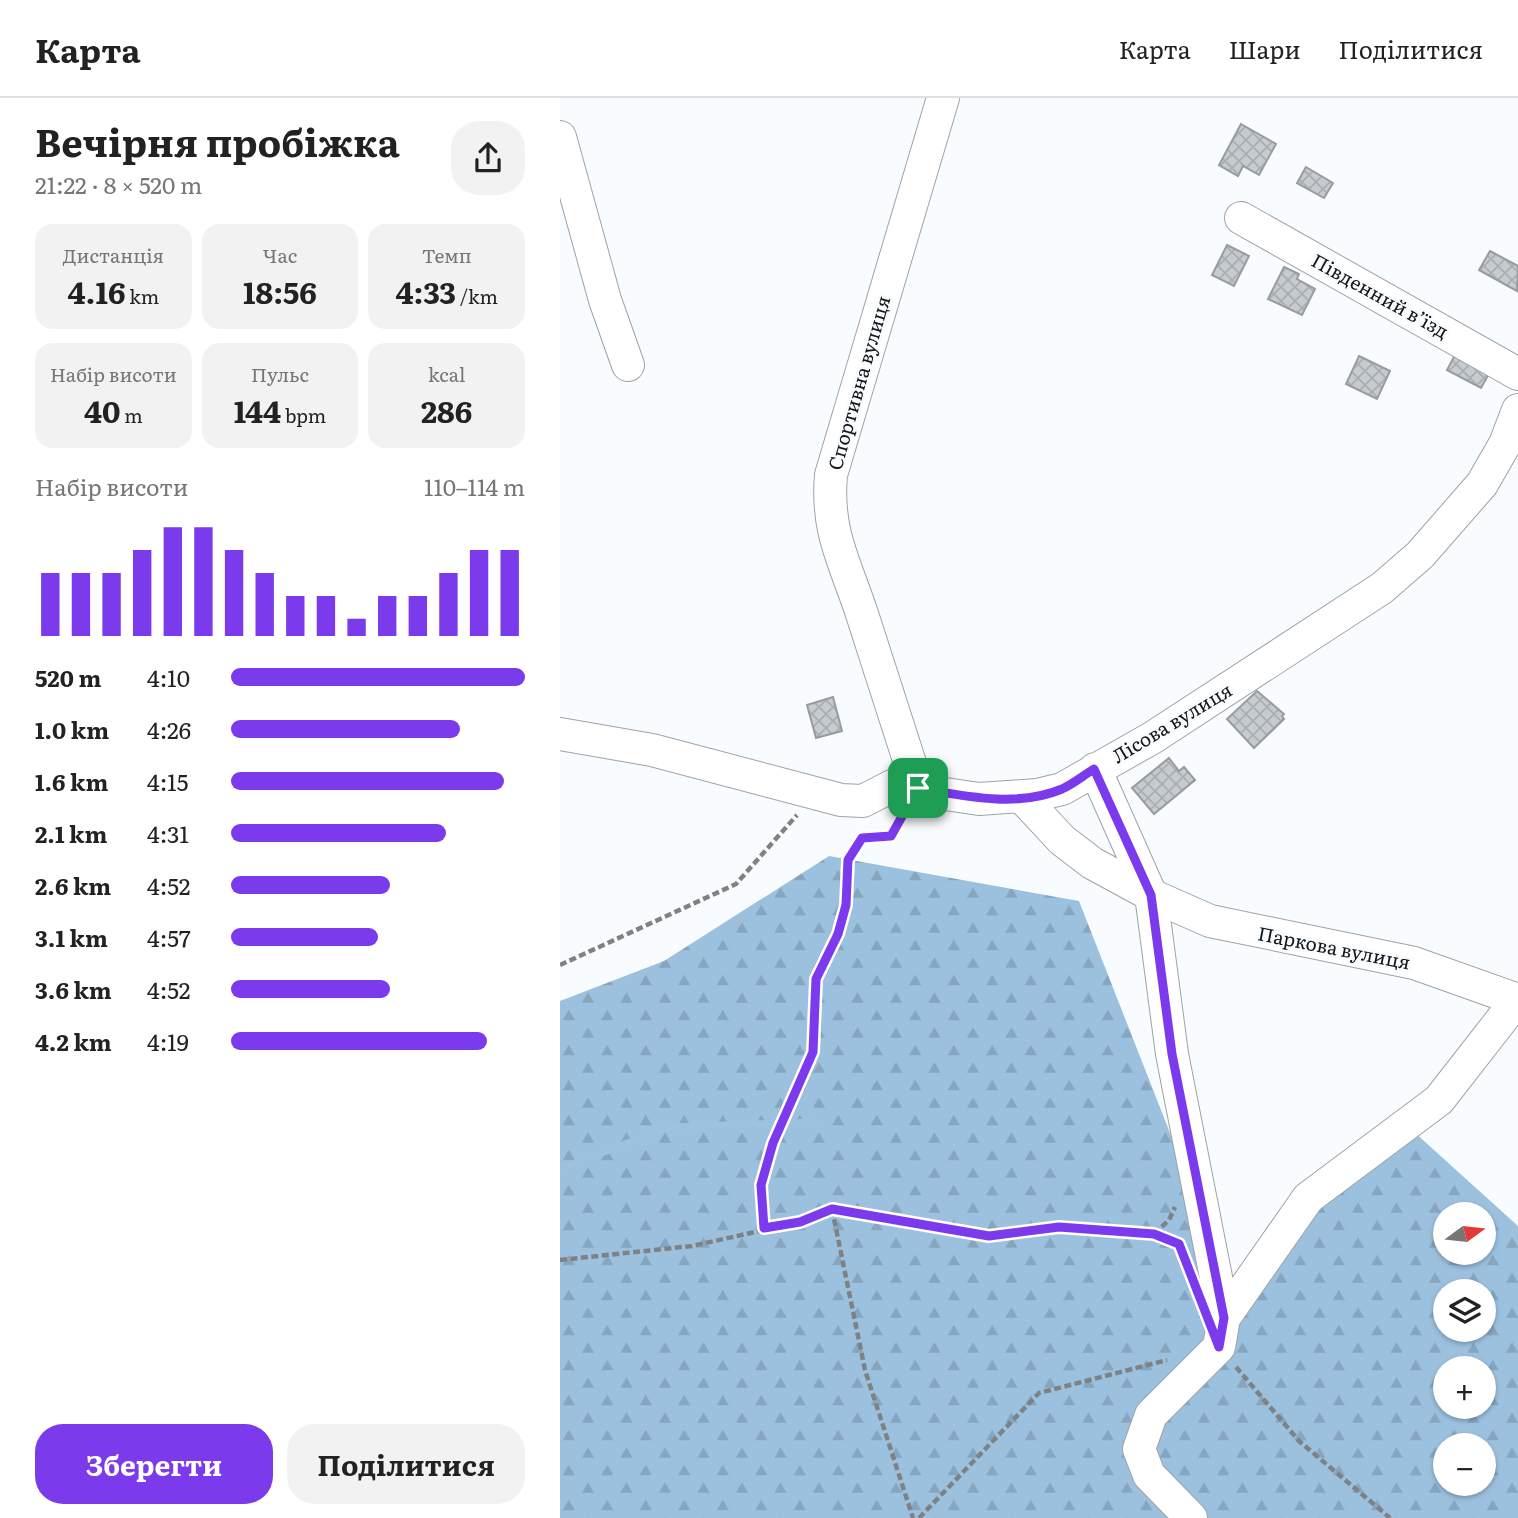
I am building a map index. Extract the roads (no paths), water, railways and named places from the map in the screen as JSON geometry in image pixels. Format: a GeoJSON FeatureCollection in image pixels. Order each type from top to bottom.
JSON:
{"type":"FeatureCollection","features":[{"type":"Feature","properties":{"kind":"street","name":"Спортивна вулиця"},"geometry":{"type":"LineString","coordinates":[[918,788],[832,532],[829,502],[831,475],[943,98]]}},
{"type":"Feature","properties":{"kind":"street"},"geometry":{"type":"LineString","coordinates":[[560,137],[606,300],[628,365]]}},
{"type":"Feature","properties":{"kind":"street","name":"Південний в’їзд"},"geometry":{"type":"LineString","coordinates":[[1241,218],[1518,374]]}},
{"type":"Feature","properties":{"kind":"street","name":"Лісова вулиця"},"geometry":{"type":"LineString","coordinates":[[560,734],[652,750],[841,800],[863,801],[892,786],[979,799],[1022,797],[1062,789],[1152,738],[1391,580],[1420,555],[1482,484],[1505,444],[1518,410]]}},
{"type":"Feature","properties":{"kind":"street"},"geometry":{"type":"LineString","coordinates":[[1094,769],[1151,895],[1172,1054],[1222,1332]]}},
{"type":"Feature","properties":{"kind":"street","name":"Паркова вулиця"},"geometry":{"type":"LineString","coordinates":[[1022,797],[1062,840],[1092,863],[1151,895],[1210,921],[1414,963],[1517,1000]]}},
{"type":"Feature","properties":{"kind":"street"},"geometry":{"type":"LineString","coordinates":[[1191,1518],[1149,1475],[1139,1449],[1151,1415],[1222,1332],[1308,1198],[1439,1100],[1517,1000]]}},
{"type":"Feature","properties":{"kind":"waterway"},"geometry":{"type":"LineString","coordinates":[[560,1169],[669,1127],[815,1122]]}}]}
